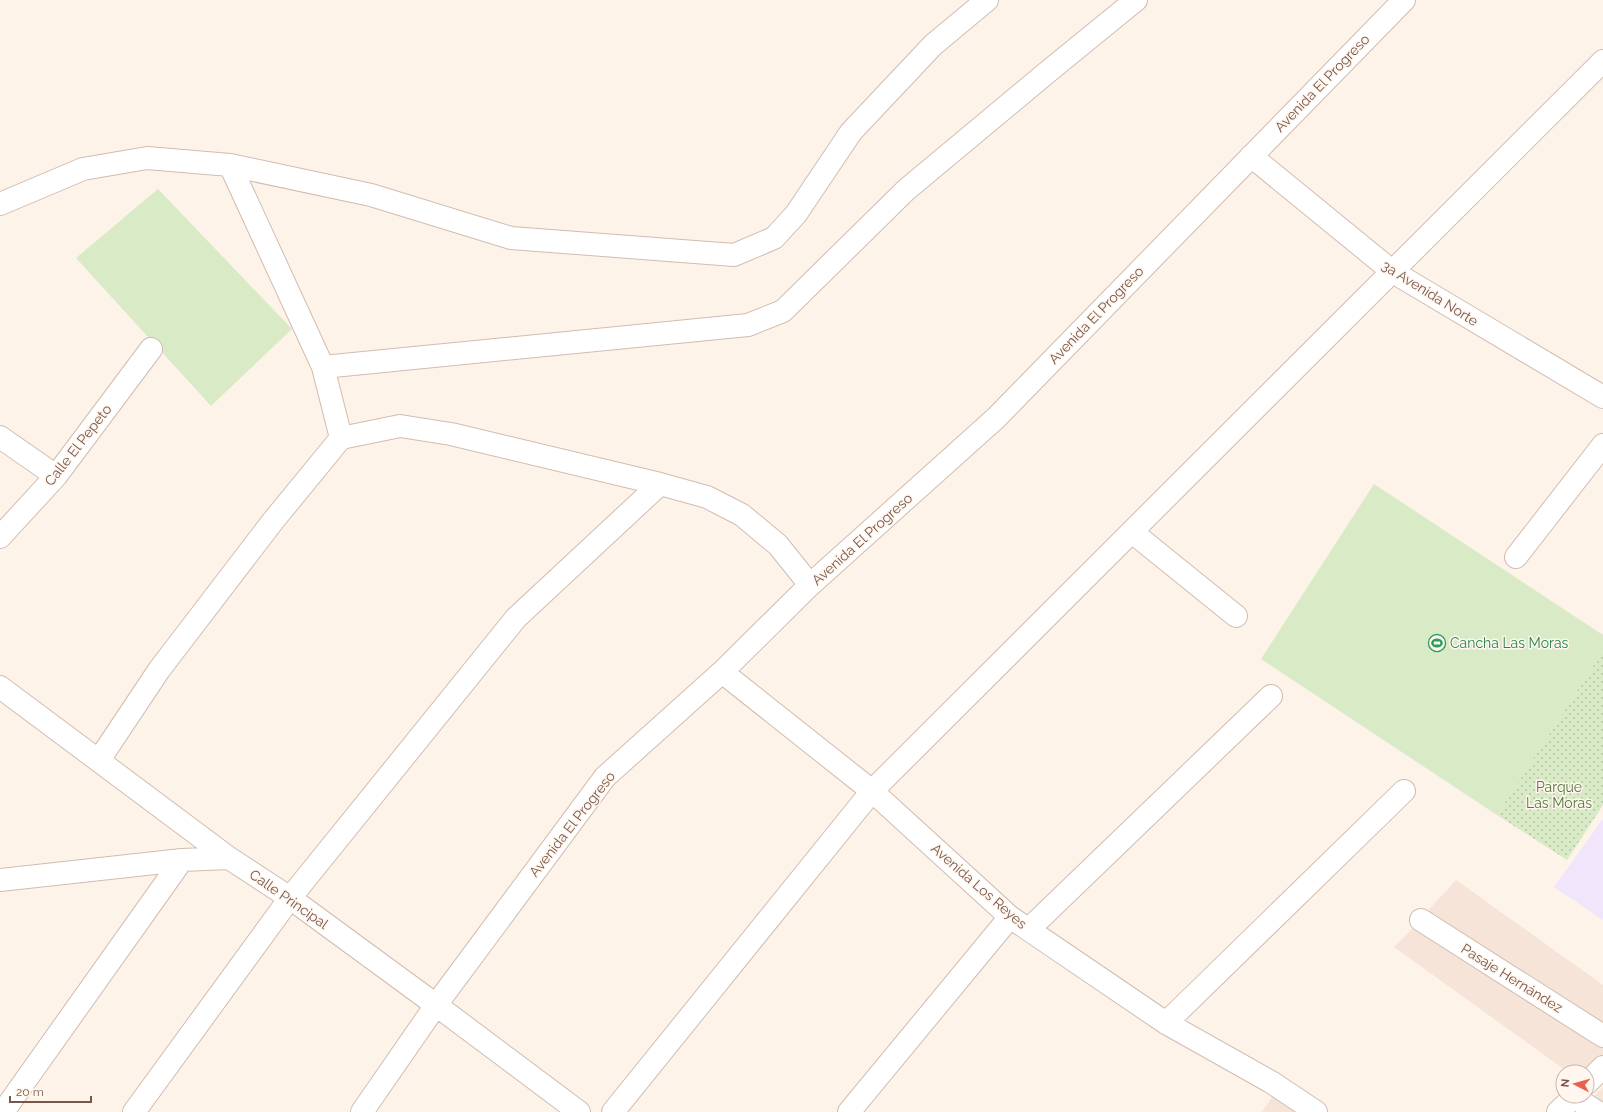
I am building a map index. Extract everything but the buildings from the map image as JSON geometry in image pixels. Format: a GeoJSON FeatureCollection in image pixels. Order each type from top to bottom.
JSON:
{"type":"FeatureCollection","features":[{"type":"Feature","properties":{"kind":"street"},"geometry":{"type":"LineString","coordinates":[[0,204],[83,169],[147,158],[230,165],[371,195],[511,238],[734,255],[774,238],[796,214],[851,132],[932,45],[987,0]]}},
{"type":"Feature","properties":{"kind":"street"},"geometry":{"type":"LineString","coordinates":[[323,367],[748,325],[783,311],[906,190],[1136,0]]}},
{"type":"Feature","properties":{"kind":"street","name":"Avenida El Progreso"},"geometry":{"type":"LineString","coordinates":[[362,1112],[436,1005],[605,777],[722,672],[810,585],[996,418],[1404,0]]}},
{"type":"Feature","properties":{"kind":"street"},"geometry":{"type":"LineString","coordinates":[[612,1112],[872,791],[1603,61]]}},
{"type":"Feature","properties":{"kind":"street","name":"3a Avenida Norte"},"geometry":{"type":"LineString","coordinates":[[1251,156],[1393,272],[1603,397]]}},
{"type":"Feature","properties":{"kind":"street"},"geometry":{"type":"LineString","coordinates":[[230,165],[323,367],[341,438]]}},
{"type":"Feature","properties":{"kind":"street","name":"Calle El Pepeto"},"geometry":{"type":"LineString","coordinates":[[0,537],[56,476],[151,349]]}},
{"type":"Feature","properties":{"kind":"street"},"geometry":{"type":"LineString","coordinates":[[99,760],[159,670],[273,522],[341,438],[400,426],[451,434],[660,484],[707,497],[742,515],[778,545],[810,585]]}},
{"type":"Feature","properties":{"kind":"street"},"geometry":{"type":"LineString","coordinates":[[0,437],[56,476]]}},
{"type":"Feature","properties":{"kind":"street"},"geometry":{"type":"LineString","coordinates":[[1516,558],[1603,445]]}},
{"type":"Feature","properties":{"kind":"street"},"geometry":{"type":"LineString","coordinates":[[134,1112],[290,898],[516,618],[660,484]]}},
{"type":"Feature","properties":{"kind":"street"},"geometry":{"type":"LineString","coordinates":[[1132,532],[1236,616]]}},
{"type":"Feature","properties":{"kind":"street","name":"Avenida Los Reyes"},"geometry":{"type":"LineString","coordinates":[[722,672],[872,791],[1010,917],[1166,1023],[1271,1082],[1316,1112]]}},
{"type":"Feature","properties":{"kind":"street","name":"Calle Principal"},"geometry":{"type":"LineString","coordinates":[[0,687],[229,858],[290,898],[579,1112]]}},
{"type":"Feature","properties":{"kind":"street"},"geometry":{"type":"LineString","coordinates":[[1029,929],[1271,696]]}},
{"type":"Feature","properties":{"kind":"street"},"geometry":{"type":"LineString","coordinates":[[1166,1023],[1404,791]]}},
{"type":"Feature","properties":{"kind":"street"},"geometry":{"type":"LineString","coordinates":[[0,880],[182,860],[229,858]]}},
{"type":"Feature","properties":{"kind":"street"},"geometry":{"type":"LineString","coordinates":[[3,1112],[182,860]]}},
{"type":"Feature","properties":{"kind":"street"},"geometry":{"type":"LineString","coordinates":[[849,1112],[1010,917]]}},
{"type":"Feature","properties":{"kind":"street","name":"Pasaje Hernández"},"geometry":{"type":"LineString","coordinates":[[1421,920],[1603,1036]]}},
{"type":"Feature","properties":{"kind":"street"},"geometry":{"type":"LineString","coordinates":[[1595,1075],[1603,1067]]}},
{"type":"Feature","properties":{"kind":"street"},"geometry":{"type":"LineString","coordinates":[[1558,1112],[1566,1104]]}},
{"type":"Feature","properties":{"kind":"street"},"geometry":{"type":"LineString","coordinates":[[1589,1104],[1597,1112]]}},
{"type":"Feature","properties":{"kind":"shaded area"},"geometry":{"type":"Polygon","coordinates":[[[1603,819],[1603,920],[1554,887],[1603,819]]]}},
{"type":"Feature","properties":{"kind":"shaded area"},"geometry":{"type":"Polygon","coordinates":[[[1456,880],[1603,985],[1603,1035],[1423,916],[1456,880]]]}},
{"type":"Feature","properties":{"kind":"shaded area"},"geometry":{"type":"Polygon","coordinates":[[[1418,923],[1603,1041],[1603,1060],[1595,1064],[1557,1064],[1394,947],[1418,923]]]}},
{"type":"Feature","properties":{"kind":"shaded area"},"geometry":{"type":"Polygon","coordinates":[[[1603,1087],[1603,1102],[1595,1097],[1603,1087]]]}},
{"type":"Feature","properties":{"kind":"shaded area"},"geometry":{"type":"Polygon","coordinates":[[[1272,1097],[1294,1112],[1262,1112],[1272,1097]]]}},
{"type":"Feature","properties":{"kind":"green space"},"geometry":{"type":"Polygon","coordinates":[[[158,189],[292,329],[211,406],[76,258],[158,189]]]}},
{"type":"Feature","properties":{"kind":"green space","name":"Cancha Las Moras"},"geometry":{"type":"Polygon","coordinates":[[[1374,484],[1603,635],[1603,651],[1497,815],[1261,659],[1374,484]]]}},
{"type":"Feature","properties":{"kind":"green space","name":"Parque Las Moras"},"geometry":{"type":"Polygon","coordinates":[[[1603,651],[1603,805],[1567,860],[1497,815],[1603,651]]]}},
{"type":"Feature","properties":{"kind":"place","name":"Cancha Las Moras"},"geometry":{"type":"Point","coordinates":[1437,643]}}]}
